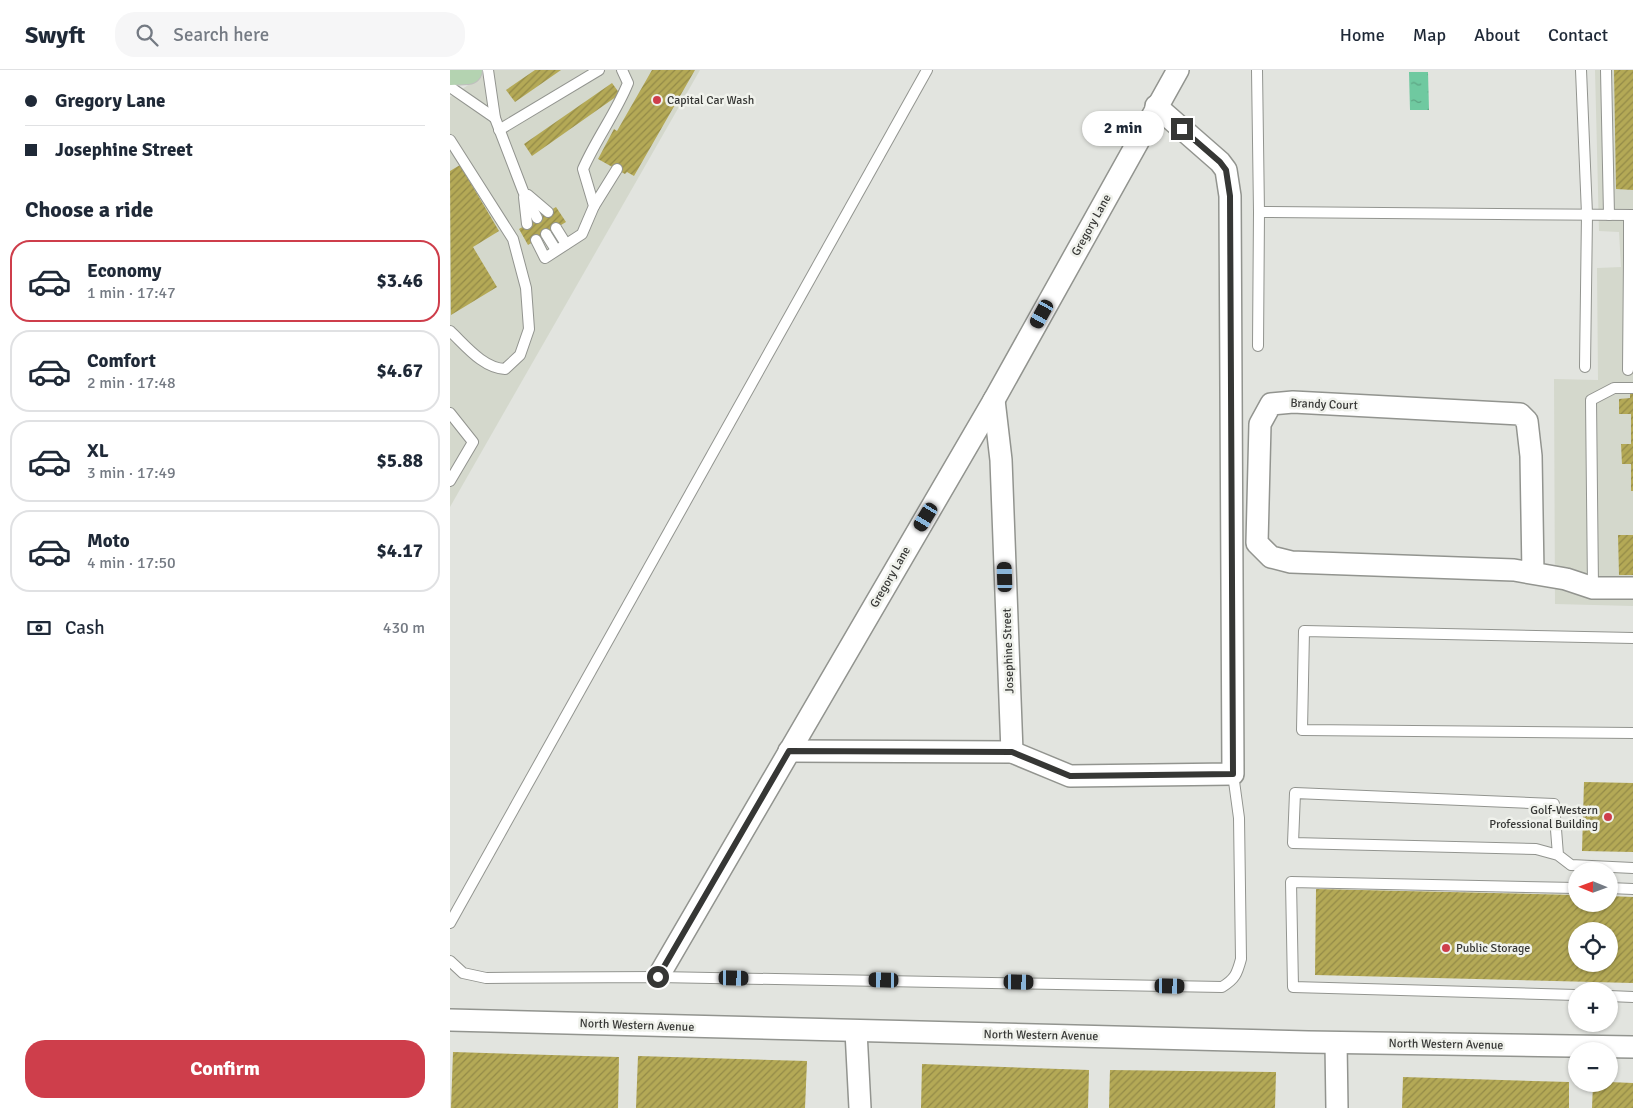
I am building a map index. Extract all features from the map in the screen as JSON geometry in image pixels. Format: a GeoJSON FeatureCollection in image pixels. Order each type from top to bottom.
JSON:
{"type":"FeatureCollection","features":[{"type":"Feature","properties":{"kind":"main road"},"geometry":{"type":"LineString","coordinates":[[450,71],[468,70]]}},
{"type":"Feature","properties":{"kind":"street","name":"Gregory Lane"},"geometry":{"type":"LineString","coordinates":[[658,977],[994,400],[1156,106],[1178,70]]}},
{"type":"Feature","properties":{"kind":"street"},"geometry":{"type":"LineString","coordinates":[[789,751],[1012,752],[1070,776],[1233,774],[1230,196],[1226,170],[1220,162],[1156,106]]}},
{"type":"Feature","properties":{"kind":"street","name":"Josephine Street"},"geometry":{"type":"LineString","coordinates":[[994,400],[1001,460],[1012,752]]}},
{"type":"Feature","properties":{"kind":"street","name":"Brandy Court"},"geometry":{"type":"LineString","coordinates":[[1533,573],[1531,456],[1527,421],[1520,414],[1293,402],[1271,404],[1260,424],[1257,543],[1271,557],[1291,562],[1514,570],[1566,579],[1593,588],[1633,588]]}},
{"type":"Feature","properties":{"kind":"street","name":"North Western Avenue"},"geometry":{"type":"LineString","coordinates":[[450,1020],[1336,1043],[1633,1047]]}},
{"type":"Feature","properties":{"kind":"street"},"geometry":{"type":"LineString","coordinates":[[856,1031],[860,1108]]}},
{"type":"Feature","properties":{"kind":"street"},"geometry":{"type":"LineString","coordinates":[[1336,1043],[1338,1108]]}},
{"type":"Feature","properties":{"kind":"lane"},"geometry":{"type":"LineString","coordinates":[[488,70],[495,118],[523,191],[537,218]]}},
{"type":"Feature","properties":{"kind":"lane"},"geometry":{"type":"LineString","coordinates":[[500,130],[599,70]]}},
{"type":"Feature","properties":{"kind":"lane"},"geometry":{"type":"LineString","coordinates":[[594,206],[583,168],[628,84],[622,70]]}},
{"type":"Feature","properties":{"kind":"lane"},"geometry":{"type":"LineString","coordinates":[[450,923],[927,70]]}},
{"type":"Feature","properties":{"kind":"lane"},"geometry":{"type":"LineString","coordinates":[[1257,70],[1258,346]]}},
{"type":"Feature","properties":{"kind":"lane"},"geometry":{"type":"LineString","coordinates":[[1580,70],[1587,214],[1585,367]]}},
{"type":"Feature","properties":{"kind":"lane"},"geometry":{"type":"LineString","coordinates":[[1606,70],[1609,214]]}},
{"type":"Feature","properties":{"kind":"lane"},"geometry":{"type":"LineString","coordinates":[[450,87],[495,118]]}},
{"type":"Feature","properties":{"kind":"lane"},"geometry":{"type":"LineString","coordinates":[[450,140],[513,239],[526,288],[529,329],[520,355],[505,369],[495,369],[480,360],[450,331]]}},
{"type":"Feature","properties":{"kind":"lane"},"geometry":{"type":"LineString","coordinates":[[536,240],[545,258],[582,234],[594,206],[616,169]]}},
{"type":"Feature","properties":{"kind":"lane"},"geometry":{"type":"LineString","coordinates":[[523,191],[548,212]]}},
{"type":"Feature","properties":{"kind":"lane"},"geometry":{"type":"LineString","coordinates":[[523,191],[527,224]]}},
{"type":"Feature","properties":{"kind":"lane"},"geometry":{"type":"LineString","coordinates":[[1259,212],[1631,215],[1628,370]]}},
{"type":"Feature","properties":{"kind":"lane"},"geometry":{"type":"LineString","coordinates":[[556,228],[566,244]]}},
{"type":"Feature","properties":{"kind":"lane"},"geometry":{"type":"LineString","coordinates":[[546,234],[556,250]]}},
{"type":"Feature","properties":{"kind":"lane"},"geometry":{"type":"LineString","coordinates":[[1593,588],[1591,400],[1614,388],[1633,388]]}},
{"type":"Feature","properties":{"kind":"lane"},"geometry":{"type":"LineString","coordinates":[[450,413],[473,442],[450,481]]}},
{"type":"Feature","properties":{"kind":"lane"},"geometry":{"type":"LineString","coordinates":[[1633,638],[1304,631],[1302,730],[1633,733]]}},
{"type":"Feature","properties":{"kind":"lane"},"geometry":{"type":"LineString","coordinates":[[450,961],[462,973],[486,978],[658,977],[1222,987],[1233,980],[1238,970],[1240,959],[1239,818],[1233,774]]}},
{"type":"Feature","properties":{"kind":"lane"},"geometry":{"type":"LineString","coordinates":[[1558,854],[1554,804],[1295,793],[1293,843],[1536,848],[1558,854],[1571,865],[1633,868]]}},
{"type":"Feature","properties":{"kind":"lane"},"geometry":{"type":"LineString","coordinates":[[1568,888],[1291,882],[1293,987],[1568,995]]}},
{"type":"Feature","properties":{"kind":"lane"},"geometry":{"type":"LineString","coordinates":[[1618,888],[1633,889]]}},
{"type":"Feature","properties":{"kind":"lane"},"geometry":{"type":"LineString","coordinates":[[1618,996],[1633,997]]}},
{"type":"Feature","properties":{"kind":"shaded area"},"geometry":{"type":"Polygon","coordinates":[[[491,70],[700,70],[450,507],[450,97],[491,70]]]}},
{"type":"Feature","properties":{"kind":"shaded area"},"geometry":{"type":"Polygon","coordinates":[[[1595,70],[1633,70],[1633,606],[1555,604],[1554,379],[1598,380],[1597,268],[1621,267],[1619,232],[1599,231],[1595,70]]]}},
{"type":"Feature","properties":{"kind":"water"},"geometry":{"type":"Polygon","coordinates":[[[1409,72],[1428,72],[1429,110],[1410,110],[1409,72]]]}},
{"type":"Feature","properties":{"kind":"building"},"geometry":{"type":"Polygon","coordinates":[[[535,70],[561,70],[515,102],[506,90],[535,70]]]}},
{"type":"Feature","properties":{"kind":"building","name":"Capital Car Wash"},"geometry":{"type":"Polygon","coordinates":[[[652,70],[695,70],[634,176],[627,172],[625,174],[598,159],[614,129],[617,131],[652,70]]]}},
{"type":"Feature","properties":{"kind":"building"},"geometry":{"type":"Polygon","coordinates":[[[1614,70],[1633,70],[1633,190],[1616,189],[1614,70]]]}},
{"type":"Feature","properties":{"kind":"building"},"geometry":{"type":"Polygon","coordinates":[[[612,83],[620,94],[532,156],[524,144],[612,83]]]}},
{"type":"Feature","properties":{"kind":"building"},"geometry":{"type":"Polygon","coordinates":[[[460,165],[499,231],[473,247],[497,287],[451,315],[450,171],[460,165]]]}},
{"type":"Feature","properties":{"kind":"building"},"geometry":{"type":"Polygon","coordinates":[[[556,207],[566,222],[528,245],[519,229],[556,207]]]}},
{"type":"Feature","properties":{"kind":"building"},"geometry":{"type":"Polygon","coordinates":[[[1630,394],[1633,394],[1633,491],[1631,491],[1631,464],[1622,464],[1621,444],[1631,444],[1631,414],[1619,414],[1619,399],[1630,398],[1630,394]]]}},
{"type":"Feature","properties":{"kind":"building"},"geometry":{"type":"Polygon","coordinates":[[[1618,535],[1633,535],[1633,575],[1619,575],[1618,535]]]}},
{"type":"Feature","properties":{"kind":"building","name":"Golf-Western Professional Building"},"geometry":{"type":"Polygon","coordinates":[[[1584,782],[1633,783],[1633,852],[1582,851],[1584,782]]]}},
{"type":"Feature","properties":{"kind":"building","name":"Public Storage"},"geometry":{"type":"Polygon","coordinates":[[[1316,889],[1568,895],[1568,912],[1618,912],[1618,896],[1633,897],[1633,983],[1315,975],[1316,889]]]}},
{"type":"Feature","properties":{"kind":"building"},"geometry":{"type":"Polygon","coordinates":[[[453,1052],[619,1057],[618,1108],[451,1108],[453,1052]]]}},
{"type":"Feature","properties":{"kind":"building"},"geometry":{"type":"Polygon","coordinates":[[[638,1056],[807,1061],[805,1108],[636,1108],[638,1056]]]}},
{"type":"Feature","properties":{"kind":"building"},"geometry":{"type":"Polygon","coordinates":[[[922,1064],[1089,1070],[1088,1108],[921,1108],[922,1064]]]}},
{"type":"Feature","properties":{"kind":"building"},"geometry":{"type":"Polygon","coordinates":[[[1110,1070],[1276,1072],[1275,1108],[1109,1108],[1110,1070]]]}},
{"type":"Feature","properties":{"kind":"building"},"geometry":{"type":"Polygon","coordinates":[[[1403,1077],[1568,1082],[1569,1108],[1402,1108],[1403,1077]]]}},
{"type":"Feature","properties":{"kind":"building"},"geometry":{"type":"Polygon","coordinates":[[[1618,1082],[1633,1083],[1633,1108],[1592,1108],[1593,1092],[1618,1092],[1618,1082]]]}},
{"type":"Feature","properties":{"kind":"place","name":"Capital Car Wash"},"geometry":{"type":"Point","coordinates":[657,100]}},
{"type":"Feature","properties":{"kind":"place","name":"Golf-Western Professional Building"},"geometry":{"type":"Point","coordinates":[1608,817]}},
{"type":"Feature","properties":{"kind":"place","name":"Public Storage"},"geometry":{"type":"Point","coordinates":[1446,948]}},
{"type":"Feature","properties":{"kind":"route"},"geometry":{"type":"LineString","coordinates":[[658,977],[789,751],[1012,752],[1070,776],[1233,774],[1230,196],[1226,170],[1220,162],[1182,129]]}}]}
